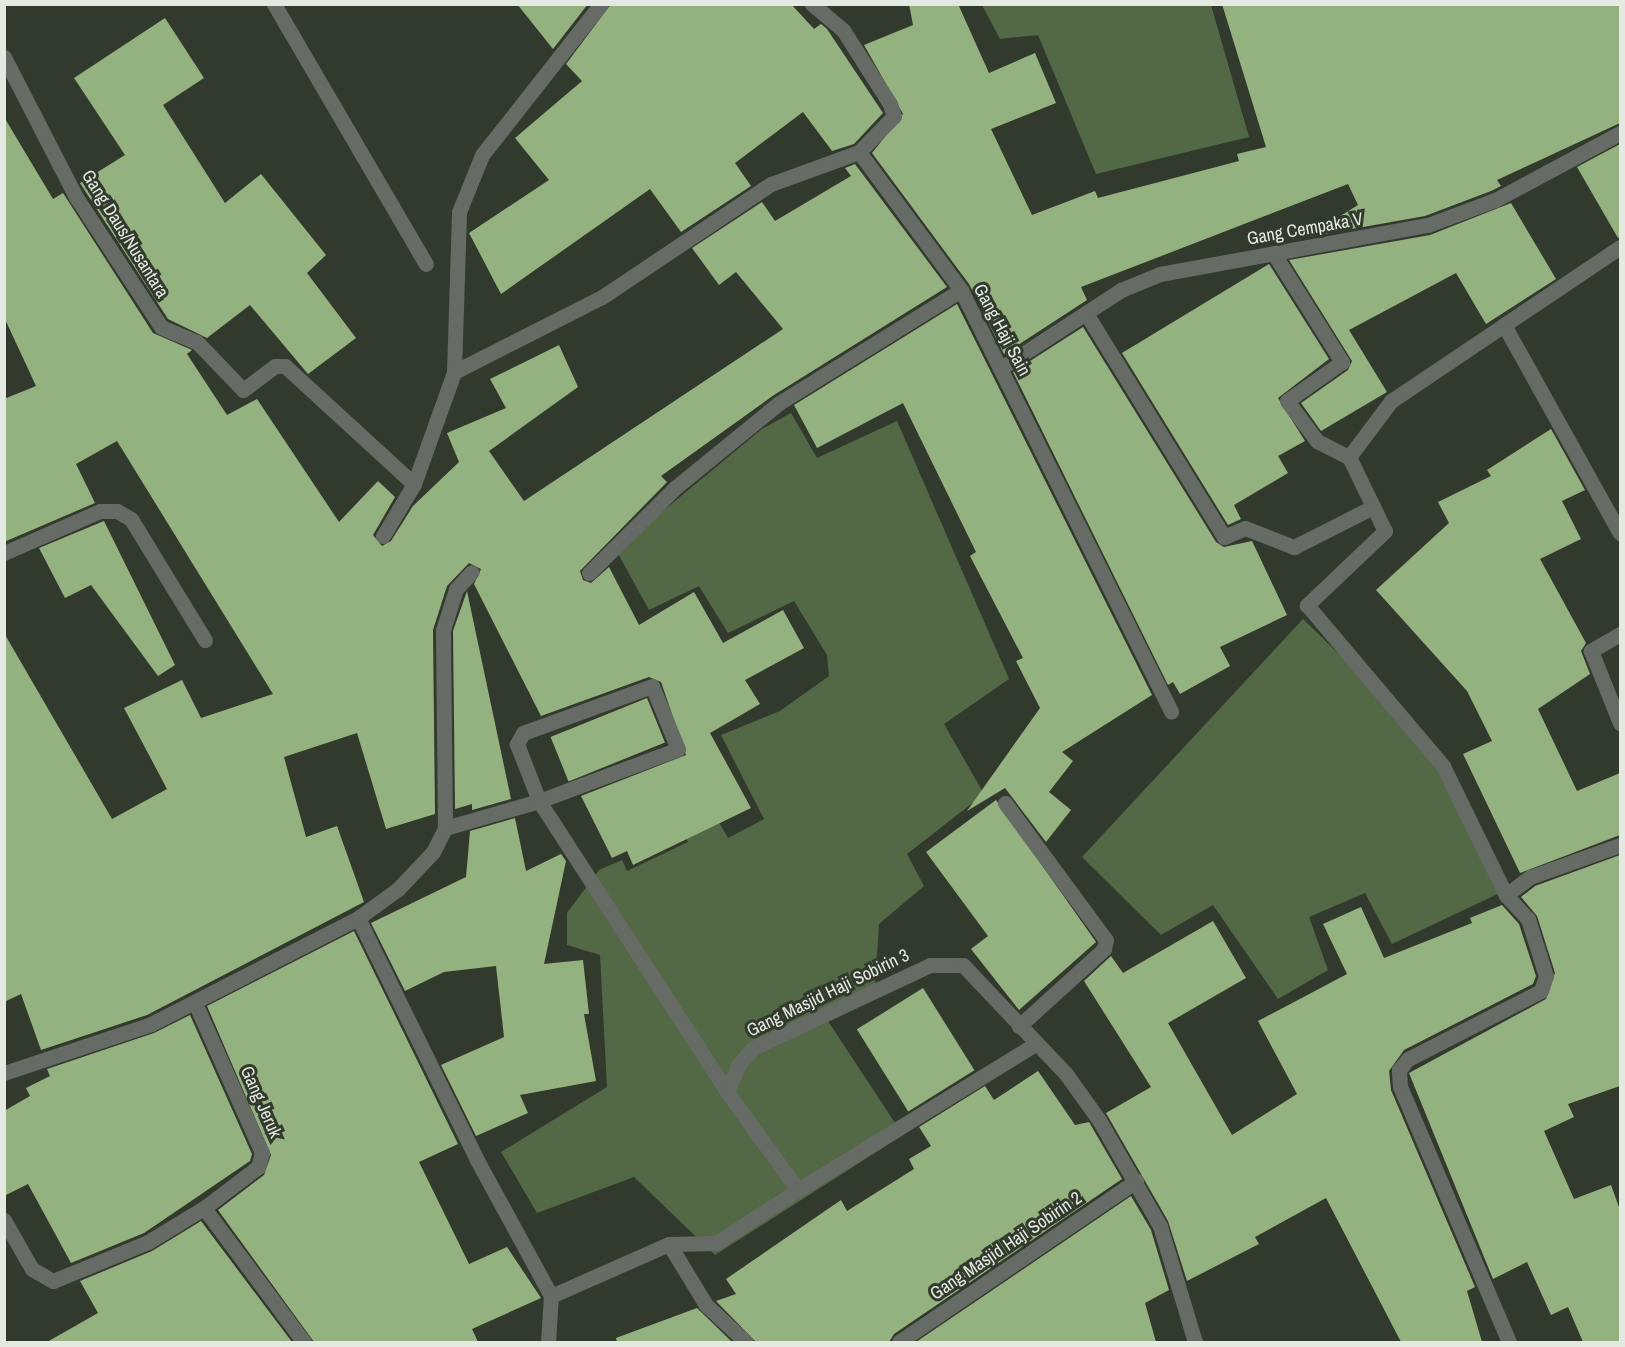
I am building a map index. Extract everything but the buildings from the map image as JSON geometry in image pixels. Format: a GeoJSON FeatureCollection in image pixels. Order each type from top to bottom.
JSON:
{"type":"FeatureCollection","features":[{"type":"Feature","properties":{"kind":"street"},"geometry":{"type":"LineString","coordinates":[[274,4],[426,264]]}},
{"type":"Feature","properties":{"kind":"street"},"geometry":{"type":"LineString","coordinates":[[382,536],[414,484],[454,372],[459,212],[478,164],[571,37],[602,4]]}},
{"type":"Feature","properties":{"kind":"street"},"geometry":{"type":"LineString","coordinates":[[454,372],[602,297],[771,184],[859,152],[894,111],[843,30],[812,4]]}},
{"type":"Feature","properties":{"kind":"street","name":"Gang Daus/Nusantara"},"geometry":{"type":"LineString","coordinates":[[4,57],[76,197],[137,297],[161,327],[197,342],[243,390],[275,366],[285,366],[414,484]]}},
{"type":"Feature","properties":{"kind":"street","name":"Gang Cempaka V"},"geometry":{"type":"LineString","coordinates":[[1001,368],[1087,315],[1121,290],[1160,274],[1428,225],[1495,200],[1620,133]]}},
{"type":"Feature","properties":{"kind":"street","name":"Gang Haji Sain"},"geometry":{"type":"LineString","coordinates":[[859,152],[961,290],[1171,712]]}},
{"type":"Feature","properties":{"kind":"street"},"geometry":{"type":"LineString","coordinates":[[1348,457],[1390,401],[1620,247]]}},
{"type":"Feature","properties":{"kind":"street"},"geometry":{"type":"LineString","coordinates":[[1274,254],[1342,362],[1287,400],[1317,441],[1348,457],[1385,531],[1306,605],[1443,766],[1506,895],[1528,919],[1546,976],[1541,992],[1408,1059],[1398,1070],[1400,1086],[1509,1342]]}},
{"type":"Feature","properties":{"kind":"street"},"geometry":{"type":"LineString","coordinates":[[589,573],[676,487],[779,403],[961,290]]}},
{"type":"Feature","properties":{"kind":"street"},"geometry":{"type":"LineString","coordinates":[[1087,315],[1224,537],[1245,528],[1294,547],[1373,507]]}},
{"type":"Feature","properties":{"kind":"street"},"geometry":{"type":"LineString","coordinates":[[1504,325],[1620,533]]}},
{"type":"Feature","properties":{"kind":"street"},"geometry":{"type":"LineString","coordinates":[[4,553],[100,511],[117,511],[131,519],[205,640]]}},
{"type":"Feature","properties":{"kind":"street"},"geometry":{"type":"LineString","coordinates":[[4,1073],[151,1024],[195,1003],[358,918],[398,889],[433,852],[445,828],[443,630],[456,589],[471,572]]}},
{"type":"Feature","properties":{"kind":"street"},"geometry":{"type":"LineString","coordinates":[[1620,634],[1590,651],[1620,723]]}},
{"type":"Feature","properties":{"kind":"street"},"geometry":{"type":"LineString","coordinates":[[445,828],[539,801],[678,749],[652,686],[605,699],[516,738],[539,801],[727,1092],[798,1190]]}},
{"type":"Feature","properties":{"kind":"street"},"geometry":{"type":"LineString","coordinates":[[1005,803],[1106,940],[1104,950],[1019,1026]]}},
{"type":"Feature","properties":{"kind":"street"},"geometry":{"type":"LineString","coordinates":[[1506,895],[1530,877],[1620,845]]}},
{"type":"Feature","properties":{"kind":"street"},"geometry":{"type":"LineString","coordinates":[[358,918],[466,1140],[551,1296],[548,1342]]}},
{"type":"Feature","properties":{"kind":"street","name":"Gang Masjid Haji Sobirin 3"},"geometry":{"type":"LineString","coordinates":[[727,1092],[753,1048],[930,965],[963,965],[1085,1098],[1136,1181],[1160,1226],[1196,1342]]}},
{"type":"Feature","properties":{"kind":"street","name":"Gang Jeruk"},"geometry":{"type":"LineString","coordinates":[[4,1220],[32,1269],[53,1281],[148,1242],[204,1208],[258,1167],[262,1153],[195,1003]]}},
{"type":"Feature","properties":{"kind":"street"},"geometry":{"type":"LineString","coordinates":[[551,1296],[669,1244],[716,1243],[1035,1044]]}},
{"type":"Feature","properties":{"kind":"street","name":"Gang Masjid Haji Sobirin 2"},"geometry":{"type":"LineString","coordinates":[[899,1342],[1136,1181]]}},
{"type":"Feature","properties":{"kind":"street"},"geometry":{"type":"LineString","coordinates":[[204,1208],[304,1342]]}},
{"type":"Feature","properties":{"kind":"street"},"geometry":{"type":"LineString","coordinates":[[669,1244],[706,1305],[746,1342]]}},
{"type":"Feature","properties":{"kind":"green space"},"geometry":{"type":"Polygon","coordinates":[[[982,5],[1211,5],[1249,137],[1096,174],[1038,35],[1000,39],[982,5]]]}},
{"type":"Feature","properties":{"kind":"green space"},"geometry":{"type":"Polygon","coordinates":[[[791,413],[817,458],[897,421],[1009,679],[944,724],[984,794],[907,854],[924,886],[879,924],[875,986],[822,1012],[903,1135],[715,1255],[634,1177],[537,1213],[501,1152],[607,1087],[600,955],[567,945],[567,913],[599,870],[622,860],[627,871],[688,842],[659,777],[687,766],[728,838],[764,819],[721,735],[780,711],[829,676],[827,655],[794,601],[728,633],[699,586],[649,610],[616,550],[762,429],[791,413]]]}},
{"type":"Feature","properties":{"kind":"green space"},"geometry":{"type":"Polygon","coordinates":[[[1303,619],[1445,757],[1504,891],[1392,944],[1365,893],[1309,917],[1328,970],[1278,999],[1213,905],[1161,935],[1082,857],[1303,619]]]}}]}
